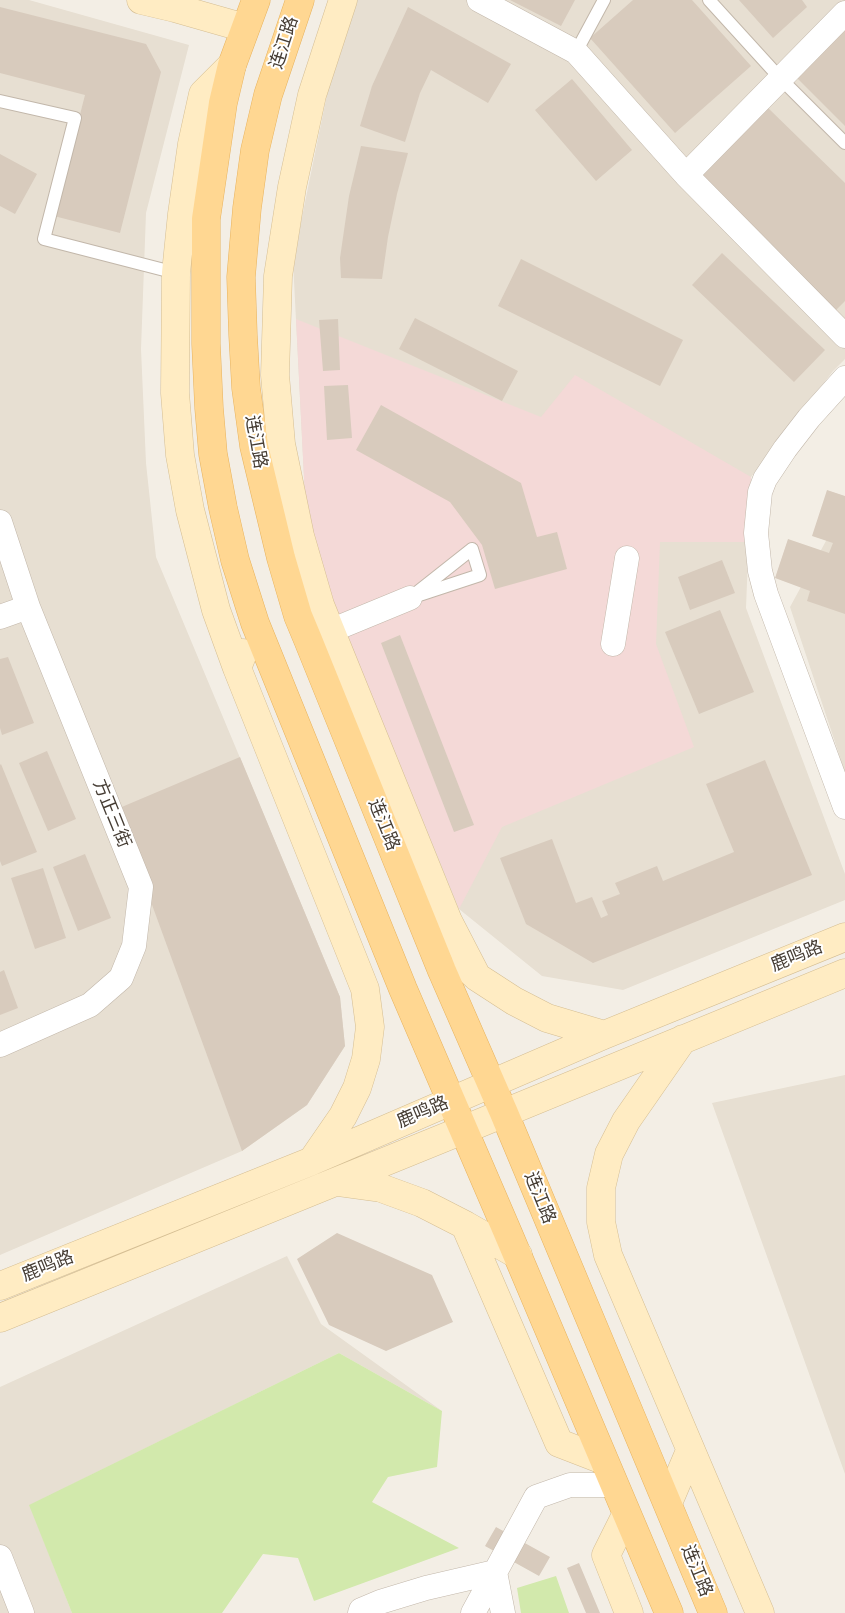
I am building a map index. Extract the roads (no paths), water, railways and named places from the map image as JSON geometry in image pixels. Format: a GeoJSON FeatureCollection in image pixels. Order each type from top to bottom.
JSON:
{"type":"FeatureCollection","features":[{"type":"Feature","properties":{"kind":"main road"},"geometry":{"type":"LineString","coordinates":[[141,0],[245,28]]}},
{"type":"Feature","properties":{"kind":"main road"},"geometry":{"type":"LineString","coordinates":[[256,0],[232,65],[223,104],[206,219],[206,344],[209,408],[213,454],[235,560],[254,623],[372,914],[668,1613]]}},
{"type":"Feature","properties":{"kind":"main road","name":"连江路"},"geometry":{"type":"LineString","coordinates":[[300,0],[268,95],[256,150],[247,208],[242,287],[246,388],[254,446],[281,558],[298,616],[319,636],[427,934],[504,1112],[713,1613]]}},
{"type":"Feature","properties":{"kind":"main road"},"geometry":{"type":"LineString","coordinates":[[343,0],[312,95],[292,187],[278,276],[275,375],[281,444],[300,536],[320,605],[319,636],[448,921],[477,977]]}},
{"type":"Feature","properties":{"kind":"main road"},"geometry":{"type":"LineString","coordinates":[[232,65],[203,94],[192,144],[176,273],[174,337],[176,411],[180,456],[190,510],[216,610],[365,989],[370,1027],[366,1059],[357,1088],[343,1116],[312,1161]]}},
{"type":"Feature","properties":{"kind":"main road"},"geometry":{"type":"LineString","coordinates":[[238,668],[254,623]]}},
{"type":"Feature","properties":{"kind":"main road"},"geometry":{"type":"LineString","coordinates":[[340,928],[372,914]]}},
{"type":"Feature","properties":{"kind":"main road"},"geometry":{"type":"LineString","coordinates":[[427,934],[477,977],[514,1001],[548,1018],[604,1035]]}},
{"type":"Feature","properties":{"kind":"main road","name":"鹿鸣路"},"geometry":{"type":"LineString","coordinates":[[0,1286],[312,1161],[604,1035],[845,937]]}},
{"type":"Feature","properties":{"kind":"main road","name":"鹿鸣路"},"geometry":{"type":"LineString","coordinates":[[0,1318],[845,973]]}},
{"type":"Feature","properties":{"kind":"main road"},"geometry":{"type":"LineString","coordinates":[[683,1040],[626,1121],[609,1154],[601,1188],[601,1222],[608,1255],[760,1613]]}},
{"type":"Feature","properties":{"kind":"main road"},"geometry":{"type":"LineString","coordinates":[[335,1182],[381,1188],[422,1203],[518,1255]]}},
{"type":"Feature","properties":{"kind":"main road"},"geometry":{"type":"LineString","coordinates":[[465,1225],[559,1443],[603,1460]]}},
{"type":"Feature","properties":{"kind":"main road"},"geometry":{"type":"LineString","coordinates":[[668,1503],[690,1450]]}},
{"type":"Feature","properties":{"kind":"main road"},"geometry":{"type":"LineString","coordinates":[[626,1515],[606,1555],[629,1613]]}},
{"type":"Feature","properties":{"kind":"street"},"geometry":{"type":"LineString","coordinates":[[479,0],[576,52],[686,175],[845,336]]}},
{"type":"Feature","properties":{"kind":"street"},"geometry":{"type":"LineString","coordinates":[[686,175],[845,12]]}},
{"type":"Feature","properties":{"kind":"street"},"geometry":{"type":"LineString","coordinates":[[845,378],[809,418],[765,479],[760,492],[756,533],[760,571],[766,594],[845,807]]}},
{"type":"Feature","properties":{"kind":"street"},"geometry":{"type":"LineString","coordinates":[[176,411],[209,408]]}},
{"type":"Feature","properties":{"kind":"street","name":"方正三街"},"geometry":{"type":"LineString","coordinates":[[0,522],[28,606],[141,888],[134,946],[120,978],[90,1005],[0,1045]]}},
{"type":"Feature","properties":{"kind":"street"},"geometry":{"type":"LineString","coordinates":[[613,644],[627,558]]}},
{"type":"Feature","properties":{"kind":"street"},"geometry":{"type":"LineString","coordinates":[[319,636],[410,598]]}},
{"type":"Feature","properties":{"kind":"street"},"geometry":{"type":"LineString","coordinates":[[0,617],[28,606]]}},
{"type":"Feature","properties":{"kind":"street"},"geometry":{"type":"LineString","coordinates":[[216,610],[254,623]]}},
{"type":"Feature","properties":{"kind":"street"},"geometry":{"type":"LineString","coordinates":[[473,1613],[536,1497],[570,1485],[614,1485]]}},
{"type":"Feature","properties":{"kind":"street"},"geometry":{"type":"LineString","coordinates":[[0,1557],[22,1613]]}},
{"type":"Feature","properties":{"kind":"street"},"geometry":{"type":"LineString","coordinates":[[362,1612],[380,1602],[426,1588],[495,1572]]}},
{"type":"Feature","properties":{"kind":"street"},"geometry":{"type":"LineString","coordinates":[[495,1572],[503,1613]]}},
{"type":"Feature","properties":{"kind":"lane"},"geometry":{"type":"LineString","coordinates":[[576,52],[604,0]]}},
{"type":"Feature","properties":{"kind":"lane"},"geometry":{"type":"LineString","coordinates":[[709,0],[780,78],[845,143]]}},
{"type":"Feature","properties":{"kind":"lane"},"geometry":{"type":"LineString","coordinates":[[0,101],[75,118],[44,239],[176,273]]}},
{"type":"Feature","properties":{"kind":"lane"},"geometry":{"type":"LineString","coordinates":[[472,550],[480,575],[410,598],[418,592],[472,550]]}}]}
